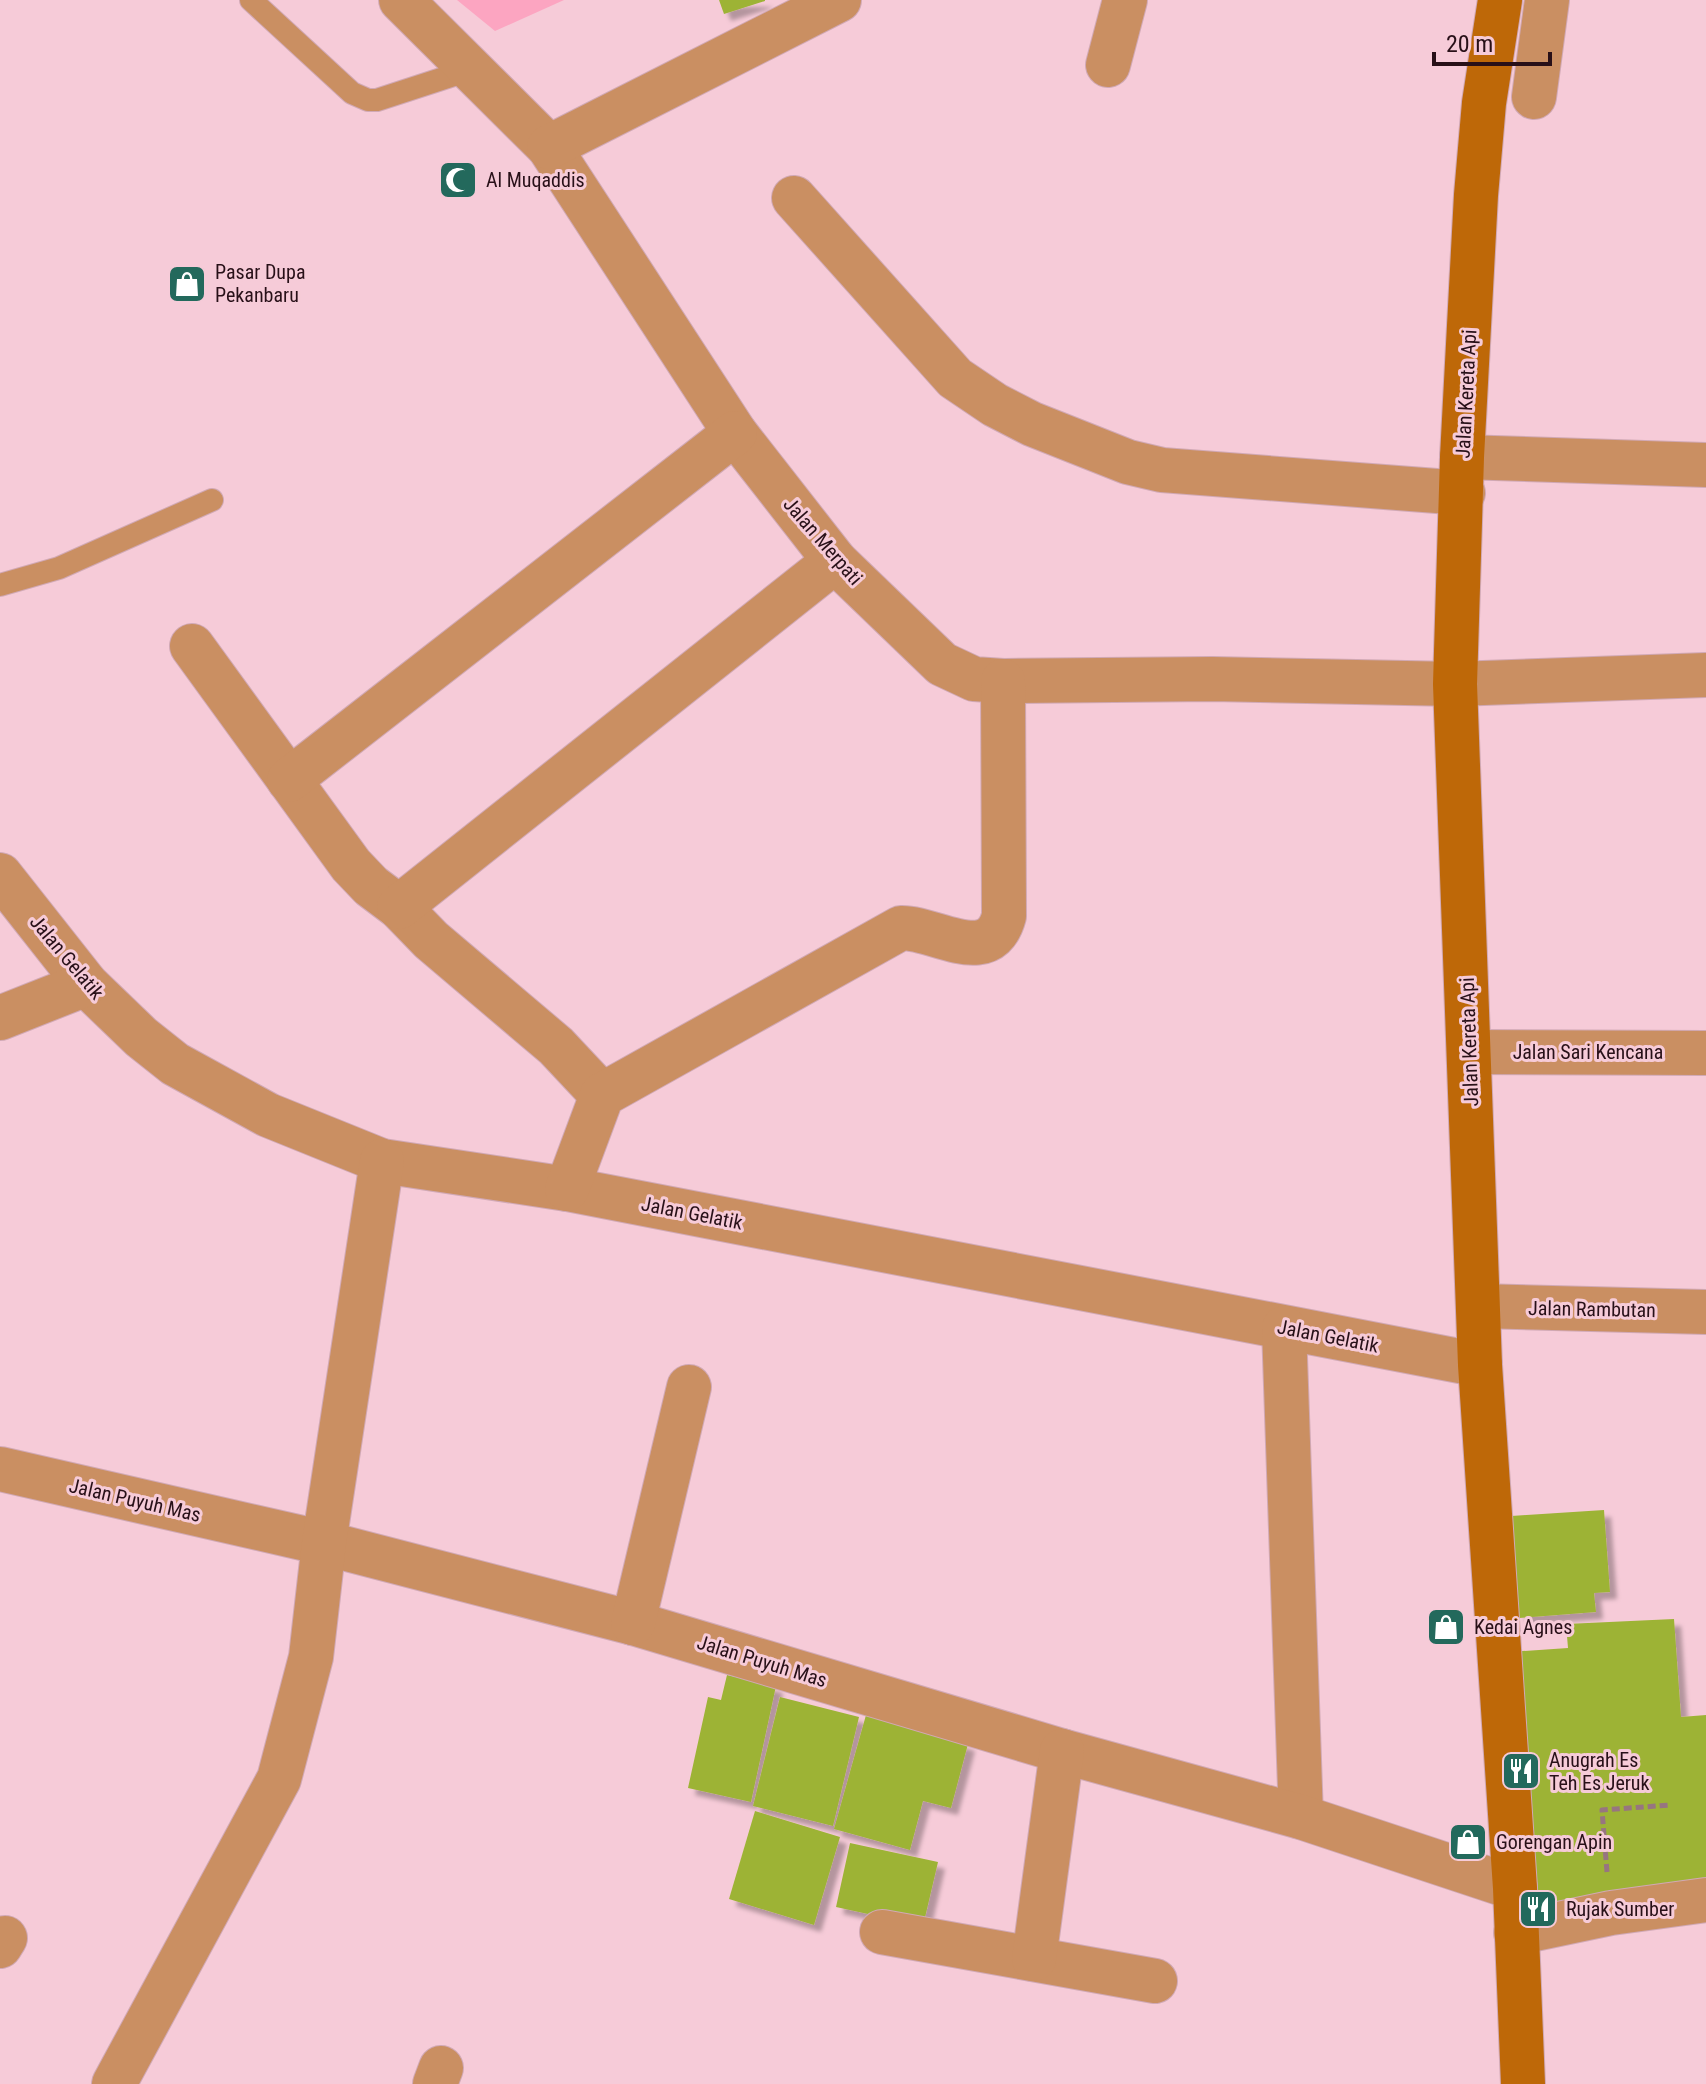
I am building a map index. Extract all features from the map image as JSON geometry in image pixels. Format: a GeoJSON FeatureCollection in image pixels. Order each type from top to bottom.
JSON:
{"type":"FeatureCollection","features":[{"type":"Feature","properties":{"kind":"street","name":"Jalan Merpati"},"geometry":{"type":"LineString","coordinates":[[401,0],[549,147],[735,433],[835,561],[942,664],[974,679],[1003,681],[1212,679],[1455,684],[1706,675]]}},
{"type":"Feature","properties":{"kind":"street"},"geometry":{"type":"LineString","coordinates":[[549,147],[839,0]]}},
{"type":"Feature","properties":{"kind":"street"},"geometry":{"type":"LineString","coordinates":[[1108,65],[1125,0]]}},
{"type":"Feature","properties":{"kind":"street","name":"Jalan Kereta Api"},"geometry":{"type":"LineString","coordinates":[[1500,0],[1484,103],[1476,195],[1455,684],[1480,1365],[1515,1888],[1523,2084]]}},
{"type":"Feature","properties":{"kind":"street"},"geometry":{"type":"LineString","coordinates":[[1534,97],[1547,0]]}},
{"type":"Feature","properties":{"kind":"street"},"geometry":{"type":"LineString","coordinates":[[794,198],[955,378],[995,405],[1032,424],[1128,462],[1162,470],[1463,475],[1706,465]]}},
{"type":"Feature","properties":{"kind":"street"},"geometry":{"type":"LineString","coordinates":[[289,780],[735,433]]}},
{"type":"Feature","properties":{"kind":"street"},"geometry":{"type":"LineString","coordinates":[[399,907],[835,561]]}},
{"type":"Feature","properties":{"kind":"street"},"geometry":{"type":"LineString","coordinates":[[192,646],[351,865],[431,940],[556,1046],[602,1095]]}},
{"type":"Feature","properties":{"kind":"street"},"geometry":{"type":"LineString","coordinates":[[567,1189],[602,1095],[901,928],[971,942],[982,942],[996,935],[1004,916],[1003,681]]}},
{"type":"Feature","properties":{"kind":"street","name":"Jalan Gelatik"},"geometry":{"type":"LineString","coordinates":[[0,875],[86,984],[141,1037],[195,1076],[268,1115],[382,1161],[567,1189],[1480,1365]]}},
{"type":"Feature","properties":{"kind":"street"},"geometry":{"type":"LineString","coordinates":[[0,1018],[86,984]]}},
{"type":"Feature","properties":{"kind":"street","name":"Jalan Sari Kencana"},"geometry":{"type":"LineString","coordinates":[[1469,1052],[1706,1053]]}},
{"type":"Feature","properties":{"kind":"street"},"geometry":{"type":"LineString","coordinates":[[114,2084],[279,1779],[311,1657],[324,1543],[382,1161]]}},
{"type":"Feature","properties":{"kind":"street","name":"Jalan Rambutan"},"geometry":{"type":"LineString","coordinates":[[1479,1306],[1706,1312]]}},
{"type":"Feature","properties":{"kind":"street"},"geometry":{"type":"LineString","coordinates":[[1284,1328],[1301,1817]]}},
{"type":"Feature","properties":{"kind":"street"},"geometry":{"type":"LineString","coordinates":[[633,1623],[689,1387]]}},
{"type":"Feature","properties":{"kind":"street","name":"Jalan Puyuh Mas"},"geometry":{"type":"LineString","coordinates":[[0,1469],[324,1543],[633,1623],[1062,1751],[1301,1817],[1515,1888]]}},
{"type":"Feature","properties":{"kind":"street"},"geometry":{"type":"LineString","coordinates":[[1034,1959],[1062,1751]]}},
{"type":"Feature","properties":{"kind":"street"},"geometry":{"type":"LineString","coordinates":[[1516,1933],[1611,1913],[1706,1900]]}},
{"type":"Feature","properties":{"kind":"street"},"geometry":{"type":"LineString","coordinates":[[882,1932],[1155,1981]]}},
{"type":"Feature","properties":{"kind":"lane"},"geometry":{"type":"LineString","coordinates":[[251,0],[352,93],[368,100],[389,97],[472,69]]}},
{"type":"Feature","properties":{"kind":"lane"},"geometry":{"type":"LineString","coordinates":[[0,585],[59,568],[212,500]]}},
{"type":"Feature","properties":{"kind":"path"},"geometry":{"type":"LineString","coordinates":[[1611,1913],[1602,1810],[1670,1805]]}},
{"type":"Feature","properties":{"kind":"shaded area"},"geometry":{"type":"Polygon","coordinates":[[[457,0],[564,0],[495,31],[457,0]]]}},
{"type":"Feature","properties":{"kind":"building"},"geometry":{"type":"Polygon","coordinates":[[[719,0],[765,0],[765,1],[724,14],[719,0]]]}},
{"type":"Feature","properties":{"kind":"building"},"geometry":{"type":"Polygon","coordinates":[[[1604,1510],[1610,1592],[1594,1593],[1596,1612],[1519,1618],[1511,1516],[1604,1510]]]}},
{"type":"Feature","properties":{"kind":"building"},"geometry":{"type":"Polygon","coordinates":[[[1674,1619],[1681,1717],[1706,1715],[1706,1884],[1609,1891],[1610,1900],[1524,1920],[1509,1732],[1527,1730],[1524,1697],[1513,1698],[1509,1652],[1568,1648],[1566,1624],[1674,1619]]]}},
{"type":"Feature","properties":{"kind":"building"},"geometry":{"type":"Polygon","coordinates":[[[727,1675],[776,1686],[751,1802],[688,1788],[708,1697],[721,1700],[727,1675]]]}},
{"type":"Feature","properties":{"kind":"building"},"geometry":{"type":"Polygon","coordinates":[[[780,1697],[859,1717],[833,1826],[753,1806],[780,1697]]]}},
{"type":"Feature","properties":{"kind":"building"},"geometry":{"type":"Polygon","coordinates":[[[866,1715],[968,1744],[951,1808],[923,1801],[910,1850],[834,1829],[866,1715]]]}},
{"type":"Feature","properties":{"kind":"building"},"geometry":{"type":"Polygon","coordinates":[[[755,1811],[840,1837],[814,1925],[729,1899],[755,1811]]]}},
{"type":"Feature","properties":{"kind":"building"},"geometry":{"type":"Polygon","coordinates":[[[850,1843],[938,1862],[923,1926],[836,1907],[850,1843]]]}},
{"type":"Feature","properties":{"kind":"place","name":"Al Muqaddis"},"geometry":{"type":"Point","coordinates":[458,180]}},
{"type":"Feature","properties":{"kind":"place","name":"Pasar Dupa Pekanbaru"},"geometry":{"type":"Point","coordinates":[187,284]}},
{"type":"Feature","properties":{"kind":"place","name":"Kedai Agnes"},"geometry":{"type":"Point","coordinates":[1446,1627]}},
{"type":"Feature","properties":{"kind":"place","name":"Anugrah Es Teh Es Jeruk"},"geometry":{"type":"Point","coordinates":[1521,1771]}},
{"type":"Feature","properties":{"kind":"place","name":"Gorengan Apin"},"geometry":{"type":"Point","coordinates":[1468,1842]}},
{"type":"Feature","properties":{"kind":"place","name":"Rujak Sumber"},"geometry":{"type":"Point","coordinates":[1538,1909]}}]}
